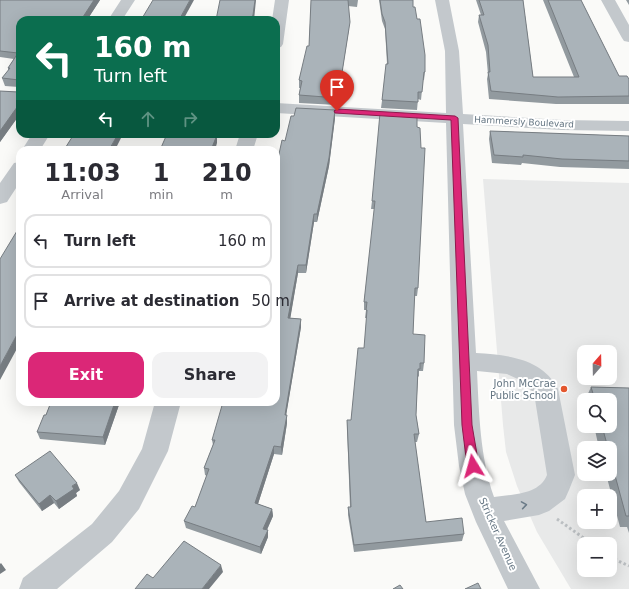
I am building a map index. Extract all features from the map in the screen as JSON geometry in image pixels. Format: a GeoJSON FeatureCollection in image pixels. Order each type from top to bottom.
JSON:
{"type":"FeatureCollection","features":[{"type":"Feature","properties":{"kind":"street"},"geometry":{"type":"LineString","coordinates":[[118,16],[128,0]]}},
{"type":"Feature","properties":{"kind":"street"},"geometry":{"type":"LineString","coordinates":[[280,16],[282,0]]}},
{"type":"Feature","properties":{"kind":"street","name":"Stricker Avenue"},"geometry":{"type":"LineString","coordinates":[[442,0],[452,51],[467,425],[475,479],[486,511],[506,558],[524,589]]}},
{"type":"Feature","properties":{"kind":"street"},"geometry":{"type":"LineString","coordinates":[[608,0],[628,33]]}},
{"type":"Feature","properties":{"kind":"street","name":"Hammersly Boulevard"},"geometry":{"type":"LineString","coordinates":[[280,108],[562,125],[629,126]]}},
{"type":"Feature","properties":{"kind":"street"},"geometry":{"type":"LineString","coordinates":[[0,198],[16,173]]}},
{"type":"Feature","properties":{"kind":"street"},"geometry":{"type":"LineString","coordinates":[[464,361],[510,365],[531,374],[546,389],[561,475],[555,490],[539,502],[486,511]]}},
{"type":"Feature","properties":{"kind":"street"},"geometry":{"type":"LineString","coordinates":[[34,589],[102,533],[129,500],[155,451],[167,406]]}},
{"type":"Feature","properties":{"kind":"path"},"geometry":{"type":"LineString","coordinates":[[556,518],[582,537]]}},
{"type":"Feature","properties":{"kind":"path"},"geometry":{"type":"LineString","coordinates":[[617,560],[629,566]]}},
{"type":"Feature","properties":{"kind":"shaded area","name":"John McCrae Public School"},"geometry":{"type":"Polygon","coordinates":[[[483,179],[629,183],[629,589],[571,589],[537,532],[517,486],[506,452],[483,179]]]}},
{"type":"Feature","properties":{"kind":"building"},"geometry":{"type":"Polygon","coordinates":[[[0,0],[94,0],[84,16],[16,16],[16,53],[0,51],[0,0]]]}},
{"type":"Feature","properties":{"kind":"building"},"geometry":{"type":"Polygon","coordinates":[[[153,0],[190,0],[181,16],[143,16],[153,0]]]}},
{"type":"Feature","properties":{"kind":"building"},"geometry":{"type":"Polygon","coordinates":[[[220,0],[255,0],[253,16],[217,16],[220,0]]]}},
{"type":"Feature","properties":{"kind":"building"},"geometry":{"type":"Polygon","coordinates":[[[311,0],[348,0],[350,22],[338,98],[299,95],[302,81],[299,80],[307,46],[309,46],[311,0]]]}},
{"type":"Feature","properties":{"kind":"building"},"geometry":{"type":"Polygon","coordinates":[[[380,0],[413,0],[413,7],[415,7],[417,19],[420,19],[425,55],[425,72],[422,92],[418,92],[418,102],[382,100],[386,64],[388,64],[385,22],[380,0]]]}},
{"type":"Feature","properties":{"kind":"building"},"geometry":{"type":"Polygon","coordinates":[[[479,0],[523,0],[533,77],[579,77],[548,0],[581,0],[619,76],[627,76],[629,79],[629,96],[558,97],[491,91],[488,72],[490,72],[488,45],[479,15],[484,15],[479,0]]]}},
{"type":"Feature","properties":{"kind":"building"},"geometry":{"type":"Polygon","coordinates":[[[16,56],[16,80],[2,78],[10,68],[8,68],[16,56]]]}},
{"type":"Feature","properties":{"kind":"building"},"geometry":{"type":"Polygon","coordinates":[[[0,91],[16,92],[16,109],[0,131],[0,91]]]}},
{"type":"Feature","properties":{"kind":"building"},"geometry":{"type":"Polygon","coordinates":[[[296,108],[335,110],[329,158],[317,214],[314,214],[306,265],[298,265],[288,318],[301,319],[281,447],[274,446],[255,503],[272,509],[263,529],[268,530],[260,547],[184,521],[192,506],[195,507],[209,469],[204,468],[215,440],[212,440],[222,406],[280,406],[280,149],[282,140],[285,141],[291,116],[294,116],[296,108]]]}},
{"type":"Feature","properties":{"kind":"building"},"geometry":{"type":"Polygon","coordinates":[[[380,113],[417,115],[417,127],[420,128],[421,148],[425,148],[418,288],[415,288],[413,334],[425,335],[424,363],[420,363],[420,369],[418,369],[416,415],[419,434],[414,434],[426,522],[462,518],[464,534],[354,545],[348,507],[351,507],[347,420],[351,420],[358,348],[364,348],[367,302],[364,302],[375,201],[372,201],[380,113]]]}},
{"type":"Feature","properties":{"kind":"building"},"geometry":{"type":"Polygon","coordinates":[[[490,131],[629,136],[629,161],[562,159],[523,155],[523,157],[494,155],[490,131]]]}},
{"type":"Feature","properties":{"kind":"building"},"geometry":{"type":"Polygon","coordinates":[[[72,138],[116,138],[111,146],[66,146],[72,138]]]}},
{"type":"Feature","properties":{"kind":"building"},"geometry":{"type":"Polygon","coordinates":[[[165,138],[216,138],[213,146],[162,146],[165,138]]]}},
{"type":"Feature","properties":{"kind":"building"},"geometry":{"type":"Polygon","coordinates":[[[16,233],[16,336],[0,366],[0,259],[16,233]]]}},
{"type":"Feature","properties":{"kind":"building"},"geometry":{"type":"Polygon","coordinates":[[[591,387],[629,388],[629,516],[626,516],[617,481],[617,441],[606,441],[604,433],[617,433],[617,393],[593,393],[591,387]]]}},
{"type":"Feature","properties":{"kind":"building"},"geometry":{"type":"Polygon","coordinates":[[[49,406],[114,406],[103,437],[37,432],[44,415],[46,415],[49,406]]]}},
{"type":"Feature","properties":{"kind":"building"},"geometry":{"type":"Polygon","coordinates":[[[50,451],[77,483],[72,486],[74,489],[56,501],[50,495],[39,504],[15,475],[50,451]]]}},
{"type":"Feature","properties":{"kind":"building"},"geometry":{"type":"Polygon","coordinates":[[[184,541],[221,565],[202,589],[135,589],[147,574],[153,578],[184,541]]]}},
{"type":"Feature","properties":{"kind":"building"},"geometry":{"type":"Polygon","coordinates":[[[478,583],[481,589],[465,589],[478,583]]]}},
{"type":"Feature","properties":{"kind":"building"},"geometry":{"type":"Polygon","coordinates":[[[400,585],[403,589],[393,589],[400,585]]]}},
{"type":"Feature","properties":{"kind":"place","name":"John McCrae Public School"},"geometry":{"type":"Point","coordinates":[564,389]}},
{"type":"Feature","properties":{"kind":"route"},"geometry":{"type":"LineString","coordinates":[[337,111],[455,118],[467,425],[473,466]]}}]}
